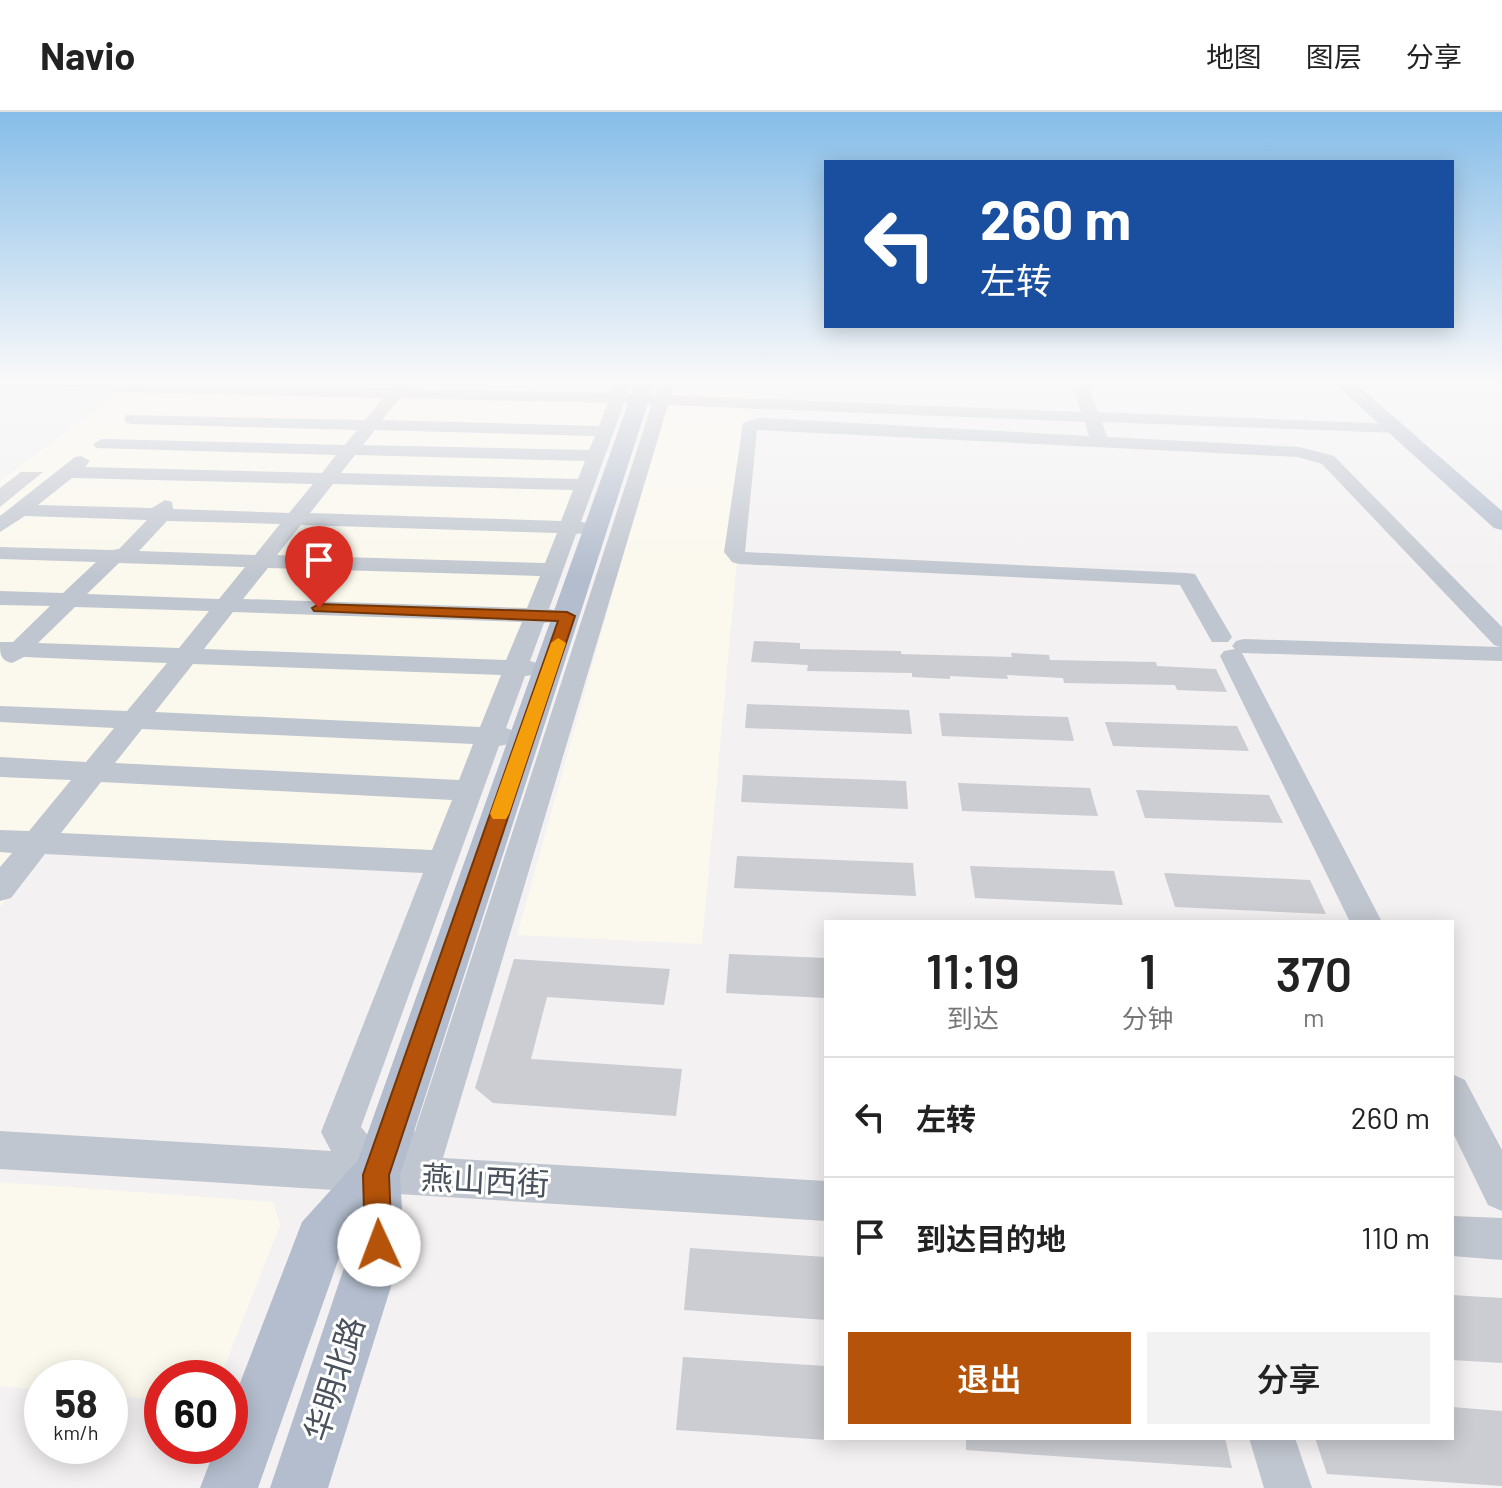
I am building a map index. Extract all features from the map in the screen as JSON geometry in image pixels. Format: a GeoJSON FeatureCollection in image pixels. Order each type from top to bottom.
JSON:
{"type":"FeatureCollection","features":[{"type":"Feature","properties":{"kind":"main road","name":"华明北路"},"geometry":{"type":"LineString","coordinates":[[299,1488],[379,1245],[376,1175],[549,670],[552,616],[583,528],[618,448]]}},
{"type":"Feature","properties":{"kind":"main road"},"geometry":{"type":"LineString","coordinates":[[1415,448],[1502,523]]}},
{"type":"Feature","properties":{"kind":"main road","name":"华明北路"},"geometry":{"type":"LineString","coordinates":[[229,1488],[320,1240],[376,1175]]}},
{"type":"Feature","properties":{"kind":"street"},"geometry":{"type":"LineString","coordinates":[[0,526],[97,448]]}},
{"type":"Feature","properties":{"kind":"street"},"geometry":{"type":"LineString","coordinates":[[0,668],[9,650],[69,600],[114,556],[126,553],[157,521],[157,514],[224,448]]}},
{"type":"Feature","properties":{"kind":"street"},"geometry":{"type":"LineString","coordinates":[[275,448],[475,453],[542,448]]}},
{"type":"Feature","properties":{"kind":"street"},"geometry":{"type":"LineString","coordinates":[[475,453],[478,448]]}},
{"type":"Feature","properties":{"kind":"street"},"geometry":{"type":"LineString","coordinates":[[599,448],[585,485],[583,528],[553,570],[552,616],[516,668],[340,1132],[376,1175],[430,1144],[626,448]]}},
{"type":"Feature","properties":{"kind":"street"},"geometry":{"type":"LineString","coordinates":[[746,448],[734,552],[739,558],[1187,579],[1232,646],[1365,920]]}},
{"type":"Feature","properties":{"kind":"street"},"geometry":{"type":"LineString","coordinates":[[1224,448],[1299,452],[1328,460],[1502,640]]}},
{"type":"Feature","properties":{"kind":"street"},"geometry":{"type":"LineString","coordinates":[[0,889],[349,450]]}},
{"type":"Feature","properties":{"kind":"street"},"geometry":{"type":"LineString","coordinates":[[67,472],[585,485]]}},
{"type":"Feature","properties":{"kind":"street"},"geometry":{"type":"LineString","coordinates":[[20,510],[583,528]]}},
{"type":"Feature","properties":{"kind":"street"},"geometry":{"type":"LineString","coordinates":[[0,553],[553,570]]}},
{"type":"Feature","properties":{"kind":"street"},"geometry":{"type":"LineString","coordinates":[[0,598],[552,616]]}},
{"type":"Feature","properties":{"kind":"street"},"geometry":{"type":"LineString","coordinates":[[1232,646],[1502,654]]}},
{"type":"Feature","properties":{"kind":"street"},"geometry":{"type":"LineString","coordinates":[[9,650],[549,670]]}},
{"type":"Feature","properties":{"kind":"street"},"geometry":{"type":"LineString","coordinates":[[0,714],[526,738]]}},
{"type":"Feature","properties":{"kind":"street"},"geometry":{"type":"LineString","coordinates":[[0,767],[469,791]]}},
{"type":"Feature","properties":{"kind":"street"},"geometry":{"type":"LineString","coordinates":[[0,841],[442,862]]}},
{"type":"Feature","properties":{"kind":"street"},"geometry":{"type":"LineString","coordinates":[[1454,1096],[1502,1191]]}},
{"type":"Feature","properties":{"kind":"street","name":"燕山西街"},"geometry":{"type":"LineString","coordinates":[[0,1150],[824,1201]]}},
{"type":"Feature","properties":{"kind":"street"},"geometry":{"type":"LineString","coordinates":[[1454,1236],[1502,1239]]}},
{"type":"Feature","properties":{"kind":"street"},"geometry":{"type":"LineString","coordinates":[[1273,1440],[1288,1488]]}},
{"type":"Feature","properties":{"kind":"shaded area"},"geometry":{"type":"Polygon","coordinates":[[[44,448],[597,448],[439,862],[52,841],[0,907],[0,481],[44,448]]]}},
{"type":"Feature","properties":{"kind":"shaded area"},"geometry":{"type":"Polygon","coordinates":[[[653,448],[747,448],[702,944],[517,935],[653,448]]]}},
{"type":"Feature","properties":{"kind":"shaded area"},"geometry":{"type":"Polygon","coordinates":[[[0,1182],[273,1202],[280,1225],[227,1360],[144,1360],[144,1398],[128,1397],[128,1360],[24,1360],[24,1388],[0,1386],[0,1182]]]}},
{"type":"Feature","properties":{"kind":"building"},"geometry":{"type":"Polygon","coordinates":[[[21,472],[43,472],[0,507],[0,488],[21,472]]]}},
{"type":"Feature","properties":{"kind":"building"},"geometry":{"type":"Polygon","coordinates":[[[754,641],[800,643],[800,649],[1012,657],[1011,653],[1049,655],[1050,660],[1156,662],[1157,666],[1216,669],[1227,692],[1177,690],[1175,685],[1064,683],[1063,678],[1007,675],[1008,679],[950,676],[950,679],[912,677],[912,673],[807,671],[808,665],[751,662],[754,641]]]}},
{"type":"Feature","properties":{"kind":"building"},"geometry":{"type":"Polygon","coordinates":[[[747,704],[909,710],[912,734],[745,728],[747,704]]]}},
{"type":"Feature","properties":{"kind":"building"},"geometry":{"type":"Polygon","coordinates":[[[939,713],[1068,717],[1074,741],[942,736],[939,713]]]}},
{"type":"Feature","properties":{"kind":"building"},"geometry":{"type":"Polygon","coordinates":[[[1105,722],[1237,726],[1249,751],[1113,746],[1105,722]]]}},
{"type":"Feature","properties":{"kind":"building"},"geometry":{"type":"Polygon","coordinates":[[[743,775],[906,781],[908,809],[741,802],[743,775]]]}},
{"type":"Feature","properties":{"kind":"building"},"geometry":{"type":"Polygon","coordinates":[[[958,783],[1090,788],[1098,816],[962,811],[958,783]]]}},
{"type":"Feature","properties":{"kind":"building"},"geometry":{"type":"Polygon","coordinates":[[[1136,790],[1269,795],[1283,823],[1145,818],[1136,790]]]}},
{"type":"Feature","properties":{"kind":"building"},"geometry":{"type":"Polygon","coordinates":[[[737,856],[913,863],[916,896],[734,888],[737,856]]]}},
{"type":"Feature","properties":{"kind":"building"},"geometry":{"type":"Polygon","coordinates":[[[970,866],[1114,871],[1123,905],[975,898],[970,866]]]}},
{"type":"Feature","properties":{"kind":"building"},"geometry":{"type":"Polygon","coordinates":[[[1164,873],[1310,880],[1326,914],[1175,907],[1164,873]]]}},
{"type":"Feature","properties":{"kind":"building"},"geometry":{"type":"Polygon","coordinates":[[[729,954],[824,958],[824,998],[726,993],[729,954]]]}},
{"type":"Feature","properties":{"kind":"building"},"geometry":{"type":"Polygon","coordinates":[[[514,959],[670,969],[664,1005],[547,997],[531,1059],[682,1069],[676,1116],[493,1103],[475,1088],[514,959]]]}},
{"type":"Feature","properties":{"kind":"building"},"geometry":{"type":"Polygon","coordinates":[[[690,1248],[824,1257],[824,1320],[684,1310],[690,1248]]]}},
{"type":"Feature","properties":{"kind":"building"},"geometry":{"type":"Polygon","coordinates":[[[1454,1295],[1502,1298],[1502,1363],[1454,1360],[1454,1295]]]}},
{"type":"Feature","properties":{"kind":"building"},"geometry":{"type":"Polygon","coordinates":[[[683,1357],[824,1366],[824,1440],[676,1430],[683,1357]]]}},
{"type":"Feature","properties":{"kind":"building"},"geometry":{"type":"Polygon","coordinates":[[[1454,1407],[1502,1411],[1502,1486],[1327,1474],[1316,1440],[1454,1440],[1454,1407]]]}},
{"type":"Feature","properties":{"kind":"building"},"geometry":{"type":"Polygon","coordinates":[[[966,1440],[1225,1440],[1232,1468],[966,1450],[966,1440]]]}},
{"type":"Feature","properties":{"kind":"slow traffic"},"geometry":{"type":"LineString","coordinates":[[499,814],[558,643]]}},
{"type":"Feature","properties":{"kind":"route"},"geometry":{"type":"LineString","coordinates":[[319,608],[567,616],[376,1175],[379,1245]]}}]}
